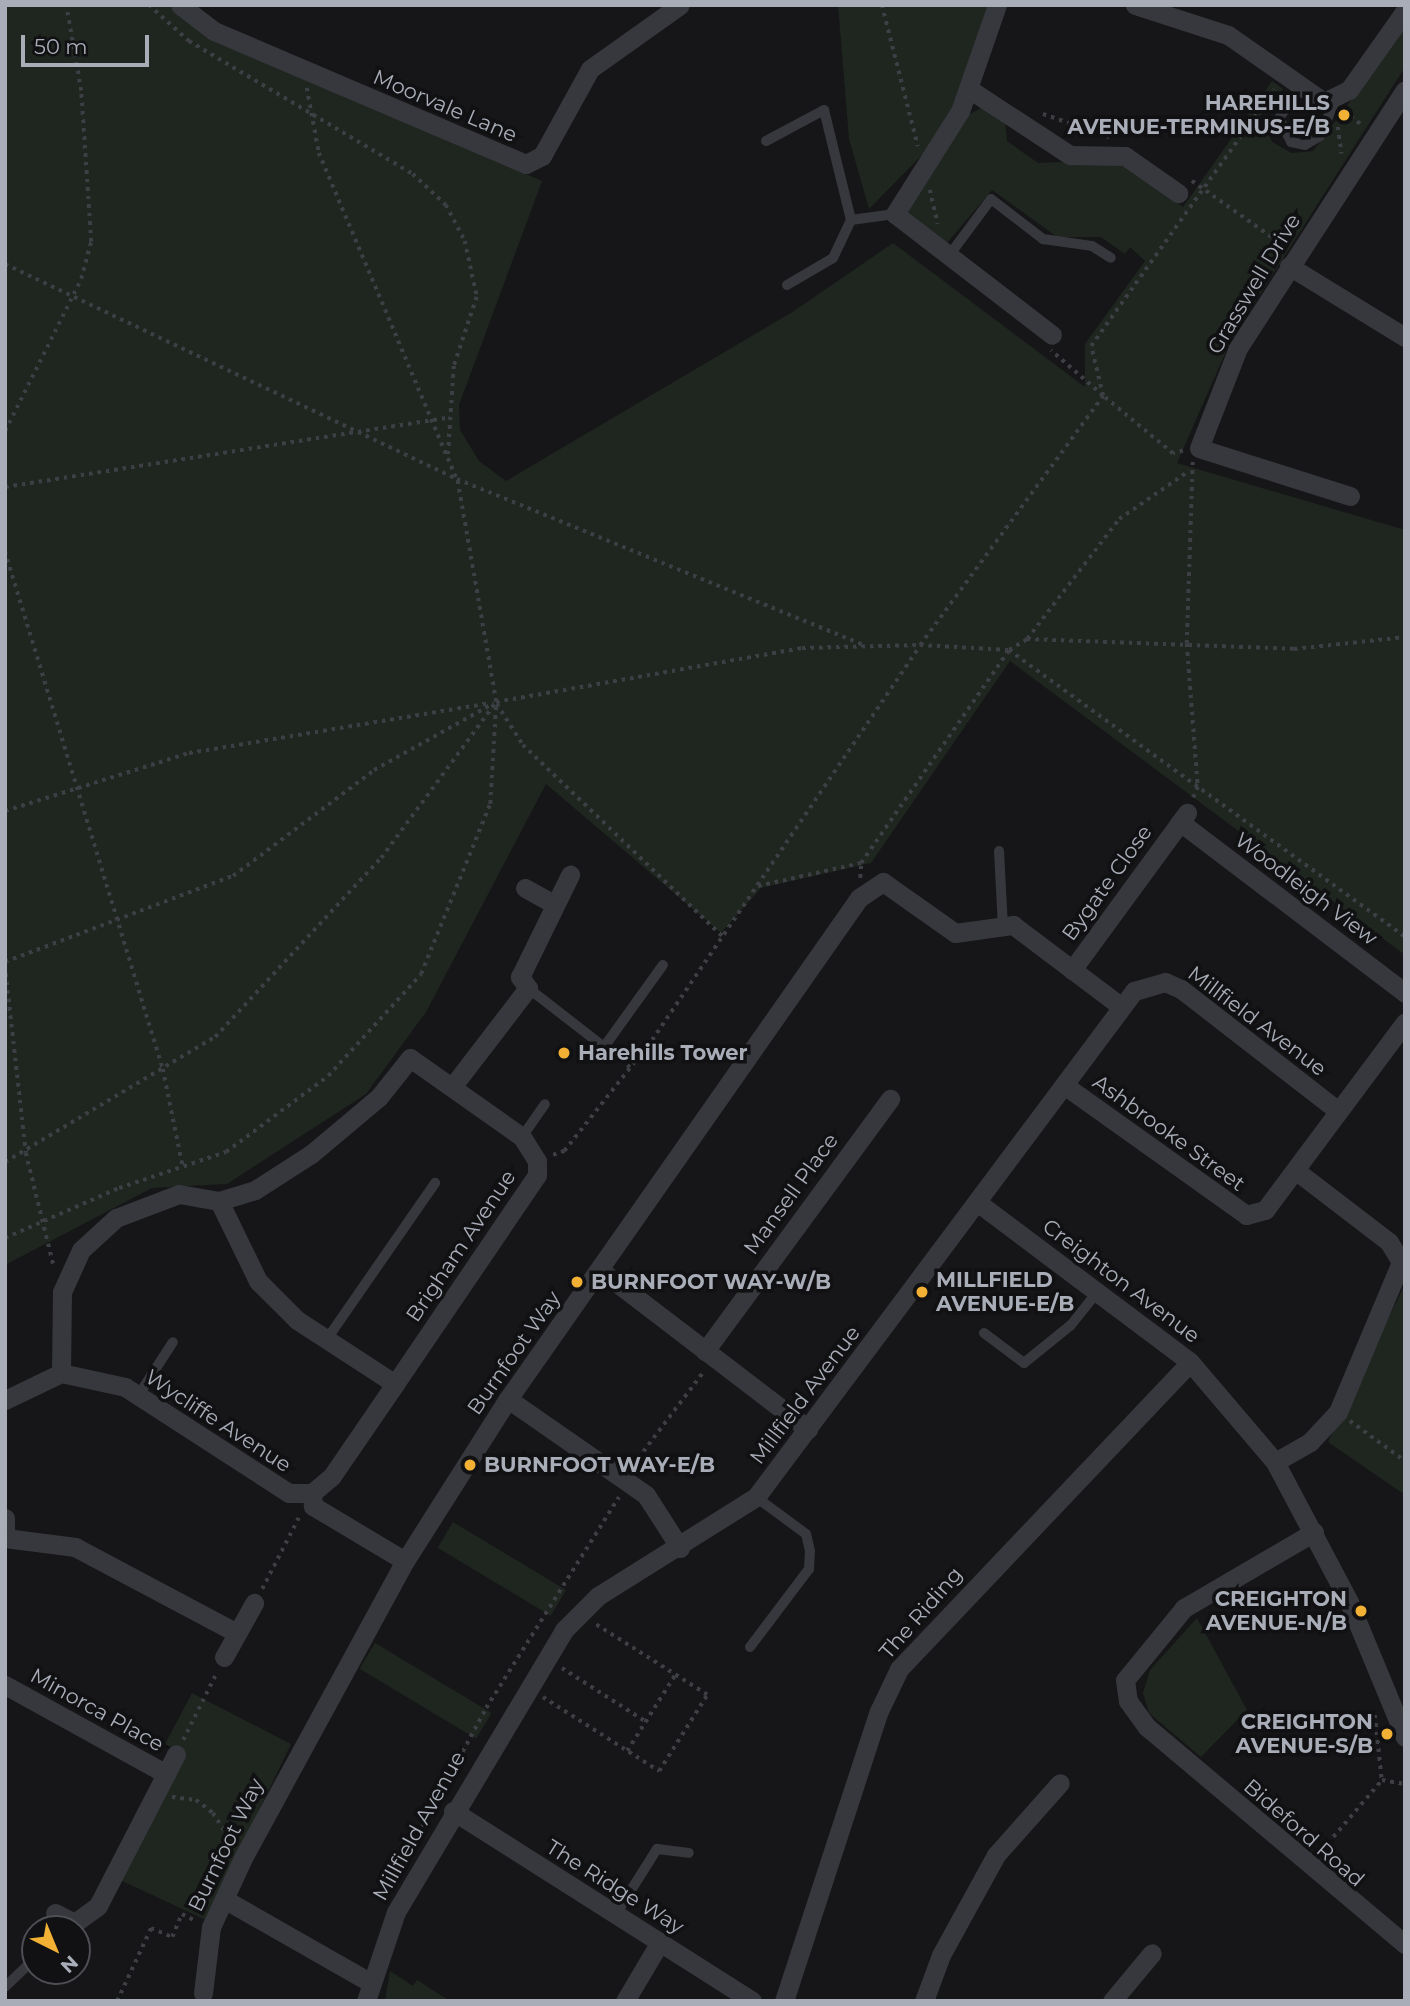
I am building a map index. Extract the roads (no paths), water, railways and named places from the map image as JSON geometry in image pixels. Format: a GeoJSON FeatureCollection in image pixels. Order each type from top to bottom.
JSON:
{"type":"FeatureCollection","features":[{"type":"Feature","properties":{"kind":"street","name":"Moorvale Lane"},"geometry":{"type":"LineString","coordinates":[[184,7],[214,31],[530,164],[542,156],[590,69],[680,5]]}},
{"type":"Feature","properties":{"kind":"street"},"geometry":{"type":"LineString","coordinates":[[997,5],[969,89],[895,214],[1049,341]]}},
{"type":"Feature","properties":{"kind":"street"},"geometry":{"type":"LineString","coordinates":[[1135,5],[1209,26],[1292,81],[1335,101],[1349,90],[1405,11]]}},
{"type":"Feature","properties":{"kind":"street"},"geometry":{"type":"LineString","coordinates":[[969,89],[1070,155],[1125,156],[1181,183]]}},
{"type":"Feature","properties":{"kind":"street","name":"Grasswell Drive"},"geometry":{"type":"LineString","coordinates":[[1350,496],[1199,447],[1238,348],[1405,90]]}},
{"type":"Feature","properties":{"kind":"street"},"geometry":{"type":"LineString","coordinates":[[1293,260],[1405,337]]}},
{"type":"Feature","properties":{"kind":"street","name":"Bygate Close"},"geometry":{"type":"LineString","coordinates":[[1072,970],[1184,817]]}},
{"type":"Feature","properties":{"kind":"street","name":"Woodleigh View"},"geometry":{"type":"LineString","coordinates":[[1184,817],[1405,993]]}},
{"type":"Feature","properties":{"kind":"street"},"geometry":{"type":"LineString","coordinates":[[452,1087],[528,988],[520,976],[570,876]]}},
{"type":"Feature","properties":{"kind":"street","name":"Burnfoot Way"},"geometry":{"type":"LineString","coordinates":[[204,1998],[211,1927],[244,1856],[405,1561],[508,1399],[859,898],[883,882],[955,933],[1003,926]]}},
{"type":"Feature","properties":{"kind":"street"},"geometry":{"type":"LineString","coordinates":[[525,888],[554,904]]}},
{"type":"Feature","properties":{"kind":"street"},"geometry":{"type":"LineString","coordinates":[[1003,926],[1013,925],[1122,1007]]}},
{"type":"Feature","properties":{"kind":"street","name":"Millfield Avenue"},"geometry":{"type":"LineString","coordinates":[[368,1992],[396,1912],[545,1657],[580,1614],[636,1571],[680,1548],[757,1497],[1122,1007],[1150,984],[1181,989],[1337,1110]]}},
{"type":"Feature","properties":{"kind":"street","name":"Ashbrooke Street"},"geometry":{"type":"LineString","coordinates":[[1064,1085],[1231,1210],[1246,1215],[1265,1210],[1405,1022]]}},
{"type":"Feature","properties":{"kind":"street","name":"Brigham Avenue"},"geometry":{"type":"LineString","coordinates":[[219,1201],[255,1190],[311,1154],[379,1097],[410,1058],[522,1138],[537,1161],[537,1175],[332,1476],[312,1493]]}},
{"type":"Feature","properties":{"kind":"street","name":"Mansell Place"},"geometry":{"type":"LineString","coordinates":[[710,1354],[890,1099]]}},
{"type":"Feature","properties":{"kind":"street"},"geometry":{"type":"LineString","coordinates":[[1275,1462],[1310,1442],[1338,1412],[1401,1262],[1389,1242],[1295,1170]]}},
{"type":"Feature","properties":{"kind":"street"},"geometry":{"type":"LineString","coordinates":[[5,1400],[61,1373],[62,1292],[81,1250],[116,1219],[179,1194],[219,1201],[258,1281],[297,1320],[395,1384]]}},
{"type":"Feature","properties":{"kind":"street","name":"Creighton Avenue"},"geometry":{"type":"LineString","coordinates":[[978,1202],[1190,1362],[1275,1462],[1314,1532],[1405,1737]]}},
{"type":"Feature","properties":{"kind":"street"},"geometry":{"type":"LineString","coordinates":[[600,1270],[808,1429]]}},
{"type":"Feature","properties":{"kind":"street","name":"The Riding"},"geometry":{"type":"LineString","coordinates":[[784,2001],[879,1711],[899,1669],[1190,1362]]}},
{"type":"Feature","properties":{"kind":"street","name":"Wycliffe Avenue"},"geometry":{"type":"LineString","coordinates":[[61,1373],[138,1396],[289,1493],[312,1493]]}},
{"type":"Feature","properties":{"kind":"street"},"geometry":{"type":"LineString","coordinates":[[508,1399],[624,1477],[646,1495],[680,1548]]}},
{"type":"Feature","properties":{"kind":"street"},"geometry":{"type":"LineString","coordinates":[[312,1493],[313,1506],[405,1561]]}},
{"type":"Feature","properties":{"kind":"street"},"geometry":{"type":"LineString","coordinates":[[5,1518],[5,1537],[75,1547],[237,1633]]}},
{"type":"Feature","properties":{"kind":"street","name":"Bideford Road"},"geometry":{"type":"LineString","coordinates":[[1314,1532],[1184,1608],[1125,1680],[1128,1701],[1147,1727],[1308,1867],[1405,1944]]}},
{"type":"Feature","properties":{"kind":"street"},"geometry":{"type":"LineString","coordinates":[[224,1657],[254,1603]]}},
{"type":"Feature","properties":{"kind":"street","name":"Minorca Place"},"geometry":{"type":"LineString","coordinates":[[5,1685],[162,1783]]}},
{"type":"Feature","properties":{"kind":"street","name":"Minorca Place"},"geometry":{"type":"LineString","coordinates":[[87,1915],[98,1906],[176,1754]]}},
{"type":"Feature","properties":{"kind":"street"},"geometry":{"type":"LineString","coordinates":[[924,2001],[941,1955],[996,1855],[1060,1783]]}},
{"type":"Feature","properties":{"kind":"street","name":"The Ridge Way"},"geometry":{"type":"LineString","coordinates":[[453,1811],[752,2001]]}},
{"type":"Feature","properties":{"kind":"street"},"geometry":{"type":"LineString","coordinates":[[224,1899],[368,1992]]}},
{"type":"Feature","properties":{"kind":"street"},"geometry":{"type":"LineString","coordinates":[[625,2001],[660,1942]]}},
{"type":"Feature","properties":{"kind":"street"},"geometry":{"type":"LineString","coordinates":[[1112,2001],[1152,1953]]}},
{"type":"Feature","properties":{"kind":"lane"},"geometry":{"type":"LineString","coordinates":[[1292,81],[1279,118],[1291,142],[1305,145],[1320,136],[1335,101]]}},
{"type":"Feature","properties":{"kind":"lane"},"geometry":{"type":"LineString","coordinates":[[766,141],[824,110],[851,220],[833,258],[787,285]]}},
{"type":"Feature","properties":{"kind":"lane"},"geometry":{"type":"LineString","coordinates":[[947,258],[991,199],[1043,239],[1092,246],[1111,258]]}},
{"type":"Feature","properties":{"kind":"lane"},"geometry":{"type":"LineString","coordinates":[[851,220],[895,214]]}},
{"type":"Feature","properties":{"kind":"lane"},"geometry":{"type":"LineString","coordinates":[[999,851],[1003,926]]}},
{"type":"Feature","properties":{"kind":"lane"},"geometry":{"type":"LineString","coordinates":[[528,988],[604,1048],[663,965]]}},
{"type":"Feature","properties":{"kind":"lane"},"geometry":{"type":"LineString","coordinates":[[522,1138],[545,1104]]}},
{"type":"Feature","properties":{"kind":"lane"},"geometry":{"type":"LineString","coordinates":[[327,1339],[435,1183]]}},
{"type":"Feature","properties":{"kind":"lane"},"geometry":{"type":"LineString","coordinates":[[984,1334],[1024,1363],[1071,1325],[1098,1291]]}},
{"type":"Feature","properties":{"kind":"lane"},"geometry":{"type":"LineString","coordinates":[[138,1396],[173,1342]]}},
{"type":"Feature","properties":{"kind":"lane"},"geometry":{"type":"LineString","coordinates":[[750,1647],[808,1569],[810,1551],[806,1534],[757,1497]]}},
{"type":"Feature","properties":{"kind":"lane"},"geometry":{"type":"LineString","coordinates":[[616,1914],[657,1849],[689,1853]]}},
{"type":"Feature","properties":{"kind":"lane"},"geometry":{"type":"LineString","coordinates":[[5,1987],[21,1972]]}},
{"type":"Feature","properties":{"kind":"place","name":"HAREHILLS AVENUE-TERMINUS-E/B"},"geometry":{"type":"Point","coordinates":[1344,115]}},
{"type":"Feature","properties":{"kind":"place","name":"Harehills Tower"},"geometry":{"type":"Point","coordinates":[564,1053]}},
{"type":"Feature","properties":{"kind":"place","name":"BURNFOOT WAY-W/B"},"geometry":{"type":"Point","coordinates":[577,1282]}},
{"type":"Feature","properties":{"kind":"place","name":"MILLFIELD AVENUE-E/B"},"geometry":{"type":"Point","coordinates":[922,1292]}},
{"type":"Feature","properties":{"kind":"place","name":"BURNFOOT WAY-E/B"},"geometry":{"type":"Point","coordinates":[470,1465]}},
{"type":"Feature","properties":{"kind":"place","name":"CREIGHTON AVENUE-N/B"},"geometry":{"type":"Point","coordinates":[1361,1611]}},
{"type":"Feature","properties":{"kind":"place","name":"CREIGHTON AVENUE-S/B"},"geometry":{"type":"Point","coordinates":[1387,1734]}}]}
